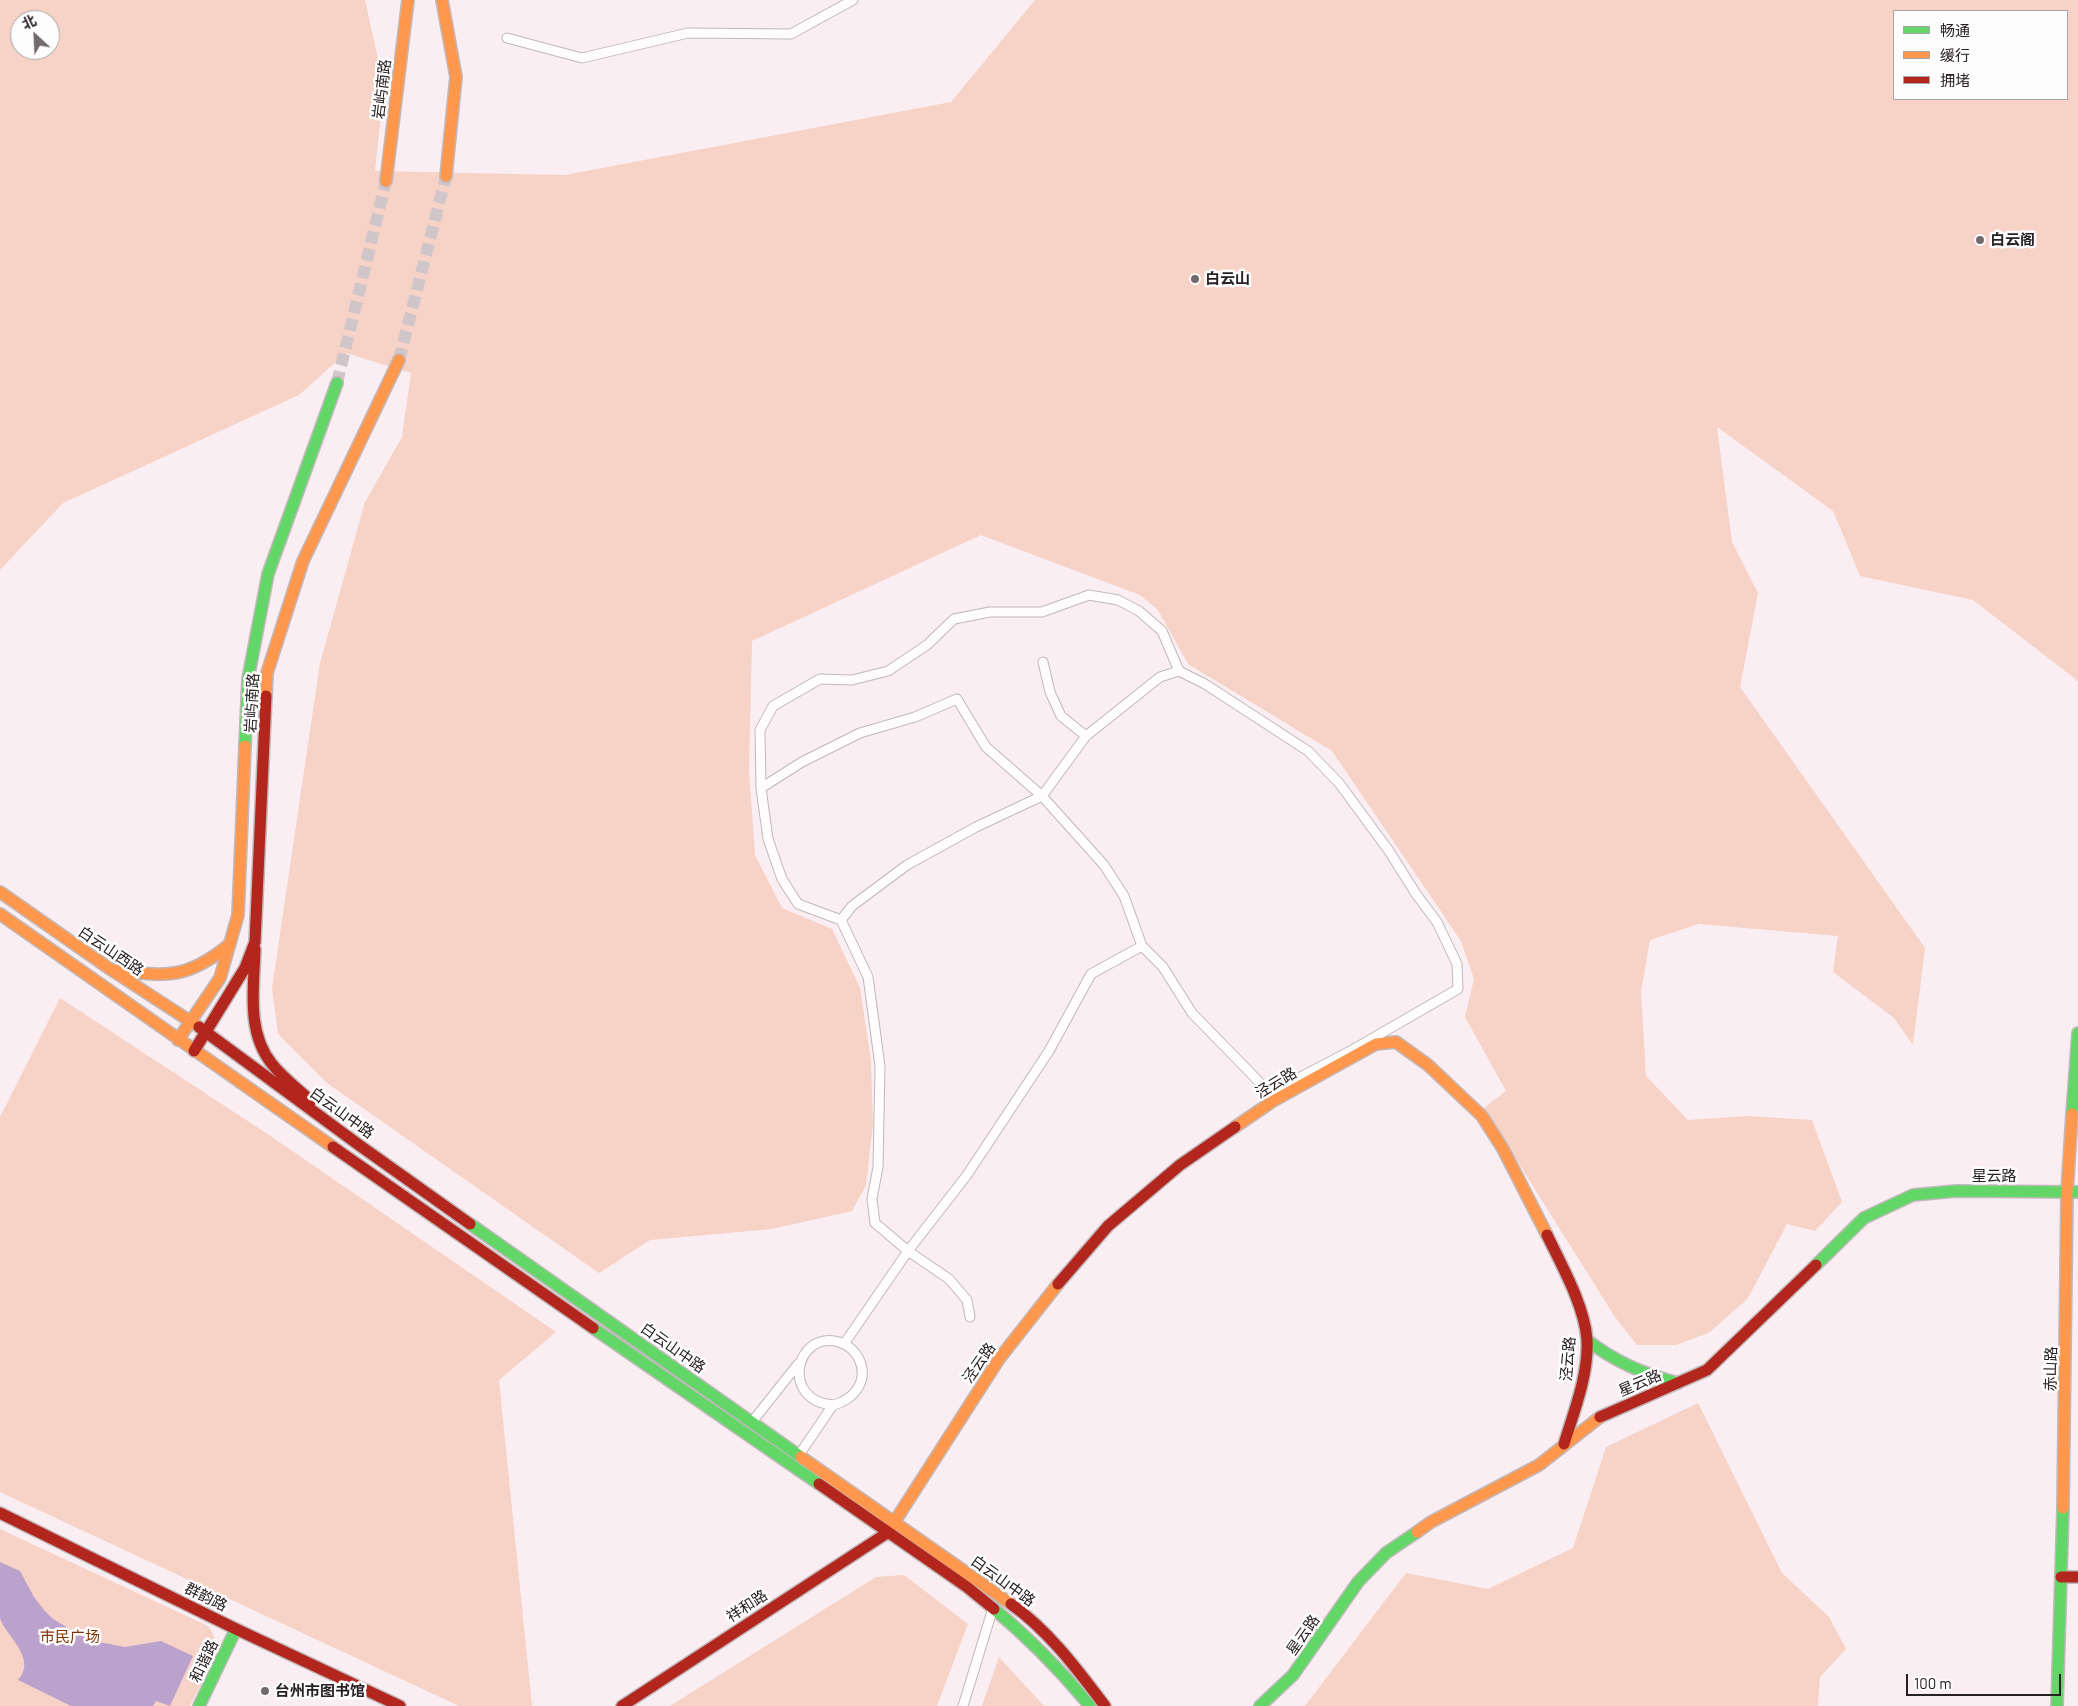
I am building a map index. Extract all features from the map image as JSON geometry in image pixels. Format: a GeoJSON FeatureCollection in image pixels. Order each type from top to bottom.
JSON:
{"type":"FeatureCollection","features":[{"type":"Feature","properties":{"kind":"main road","name":"岩屿南路"},"geometry":{"type":"LineString","coordinates":[[386,181],[408,0]]}},
{"type":"Feature","properties":{"kind":"main road"},"geometry":{"type":"LineString","coordinates":[[442,0],[456,77],[446,176]]}},
{"type":"Feature","properties":{"kind":"main road","name":"岩屿南路"},"geometry":{"type":"LineString","coordinates":[[194,1051],[245,968],[255,942],[267,672],[303,560],[399,360]]}},
{"type":"Feature","properties":{"kind":"main road","name":"岩屿南路"},"geometry":{"type":"LineString","coordinates":[[178,1040],[220,978],[238,916],[248,679],[254,641],[268,574],[337,383]]}},
{"type":"Feature","properties":{"kind":"main road","name":"白云山西路"},"geometry":{"type":"LineString","coordinates":[[0,892],[110,969],[206,1032]]}},
{"type":"Feature","properties":{"kind":"main road"},"geometry":{"type":"LineString","coordinates":[[0,914],[194,1051]]}},
{"type":"Feature","properties":{"kind":"main road"},"geometry":{"type":"LineString","coordinates":[[255,942],[254,1012],[259,1040],[263,1048],[279,1070],[359,1145]]}},
{"type":"Feature","properties":{"kind":"main road"},"geometry":{"type":"LineString","coordinates":[[110,969],[159,976],[176,975],[193,970],[212,959],[230,944]]}},
{"type":"Feature","properties":{"kind":"main road","name":"白云山中路"},"geometry":{"type":"LineString","coordinates":[[206,1032],[359,1145],[798,1455],[1016,1626],[1071,1683],[1090,1706]]}},
{"type":"Feature","properties":{"kind":"main road","name":"赤山路"},"geometry":{"type":"LineString","coordinates":[[2057,1706],[2078,1033]]}},
{"type":"Feature","properties":{"kind":"main road","name":"泾云路"},"geometry":{"type":"LineString","coordinates":[[891,1527],[999,1359],[1043,1300],[1108,1226],[1180,1165],[1271,1097],[1376,1044],[1396,1042],[1428,1065],[1482,1116],[1503,1149],[1557,1255],[1583,1315],[1587,1340],[1581,1389],[1564,1444]]}},
{"type":"Feature","properties":{"kind":"main road","name":"白云山中路"},"geometry":{"type":"LineString","coordinates":[[194,1051],[891,1527],[1029,1617],[1075,1666],[1105,1706]]}},
{"type":"Feature","properties":{"kind":"main road","name":"星云路"},"geometry":{"type":"LineString","coordinates":[[1260,1706],[1293,1675],[1358,1582],[1386,1553],[1431,1522],[1539,1465],[1598,1418],[1707,1370],[1864,1218],[1913,1195],[1956,1191],[2073,1192]]}},
{"type":"Feature","properties":{"kind":"main road"},"geometry":{"type":"LineString","coordinates":[[1587,1340],[1610,1358],[1645,1375],[1678,1382]]}},
{"type":"Feature","properties":{"kind":"main road","name":"群韵路"},"geometry":{"type":"LineString","coordinates":[[0,1513],[236,1629],[400,1706]]}},
{"type":"Feature","properties":{"kind":"main road","name":"祥和路"},"geometry":{"type":"LineString","coordinates":[[622,1706],[891,1527]]}},
{"type":"Feature","properties":{"kind":"main road"},"geometry":{"type":"LineString","coordinates":[[2060,1578],[2078,1577]]}},
{"type":"Feature","properties":{"kind":"main road","name":"和谐路"},"geometry":{"type":"LineString","coordinates":[[199,1706],[236,1629]]}},
{"type":"Feature","properties":{"kind":"street"},"geometry":{"type":"LineString","coordinates":[[508,38],[582,58],[688,33],[791,34],[853,0]]}},
{"type":"Feature","properties":{"kind":"street"},"geometry":{"type":"LineString","coordinates":[[761,788],[802,762],[860,733],[916,717],[957,699],[986,747],[1042,796],[1104,865],[1124,896],[1142,946],[1164,968],[1192,1013],[1271,1097],[1458,989],[1457,964],[1437,922],[1339,783],[1308,751],[1205,684],[1179,671],[1162,631],[1139,611],[1118,600],[1089,595],[1042,612],[990,612],[954,618],[927,645],[888,670],[852,680],[820,679],[772,706],[760,730],[761,788],[768,839],[782,879],[798,904],[841,920],[868,977],[880,1066],[878,1167],[872,1199],[875,1223],[908,1251],[949,1279],[967,1300],[970,1317]]}},
{"type":"Feature","properties":{"kind":"street"},"geometry":{"type":"LineString","coordinates":[[1043,662],[1050,692],[1061,716],[1086,736]]}},
{"type":"Feature","properties":{"kind":"street"},"geometry":{"type":"LineString","coordinates":[[841,920],[852,906],[907,865],[976,826],[1042,796],[1086,736],[1160,677],[1179,671]]}},
{"type":"Feature","properties":{"kind":"street"},"geometry":{"type":"LineString","coordinates":[[844,1344],[908,1251],[973,1167],[1049,1051],[1091,974],[1142,946]]}},
{"type":"Feature","properties":{"kind":"street"},"geometry":{"type":"LineString","coordinates":[[752,1422],[800,1362],[805,1353],[813,1346],[823,1342],[833,1341],[844,1344],[852,1350],[859,1358],[862,1378],[852,1396],[843,1402],[833,1405],[822,1404],[812,1400],[800,1383],[798,1373],[800,1362]]}},
{"type":"Feature","properties":{"kind":"street"},"geometry":{"type":"LineString","coordinates":[[798,1455],[833,1405]]}},
{"type":"Feature","properties":{"kind":"street"},"geometry":{"type":"LineString","coordinates":[[963,1706],[993,1608]]}},
{"type":"Feature","properties":{"kind":"green space"},"geometry":{"type":"Polygon","coordinates":[[[0,0],[365,0],[384,86],[375,171],[565,175],[951,102],[1035,0],[2078,0],[2078,681],[1973,600],[1860,576],[1833,511],[1717,427],[1732,542],[1758,593],[1740,687],[1925,948],[1913,1045],[1894,1018],[1833,972],[1838,936],[1699,924],[1650,940],[1641,992],[1646,1076],[1688,1120],[1747,1116],[1812,1120],[1842,1202],[1815,1231],[1787,1224],[1748,1298],[1710,1332],[1677,1345],[1637,1345],[1615,1317],[1484,1108],[1506,1091],[1465,1017],[1474,979],[1461,941],[1332,751],[1188,664],[1158,610],[1140,595],[981,535],[752,641],[749,772],[755,855],[782,908],[832,929],[860,988],[871,1061],[873,1124],[866,1185],[852,1211],[772,1229],[650,1240],[599,1273],[327,1083],[278,1034],[272,988],[320,663],[365,502],[402,437],[411,373],[346,353],[299,395],[63,503],[0,570],[0,0]]]}},
{"type":"Feature","properties":{"kind":"green space"},"geometry":{"type":"Polygon","coordinates":[[[60,998],[269,1135],[556,1332],[499,1380],[532,1706],[459,1706],[0,1492],[0,1117],[60,998]]]}},
{"type":"Feature","properties":{"kind":"green space"},"geometry":{"type":"Polygon","coordinates":[[[1698,1403],[1782,1573],[1829,1617],[1846,1649],[1820,1677],[1818,1706],[1305,1706],[1406,1573],[1488,1589],[1573,1548],[1606,1447],[1698,1403]]]}},
{"type":"Feature","properties":{"kind":"green space","name":"市民广场"},"geometry":{"type":"Polygon","coordinates":[[[0,1529],[208,1626],[216,1642],[215,1654],[190,1706],[0,1706],[0,1529]]]}},
{"type":"Feature","properties":{"kind":"green space"},"geometry":{"type":"Polygon","coordinates":[[[904,1575],[968,1624],[937,1706],[670,1706],[876,1577],[904,1575]]]}},
{"type":"Feature","properties":{"kind":"green space"},"geometry":{"type":"Polygon","coordinates":[[[999,1657],[1044,1706],[982,1706],[999,1657]]]}},
{"type":"Feature","properties":{"kind":"shaded area"},"geometry":{"type":"Polygon","coordinates":[[[0,1562],[20,1571],[34,1597],[53,1619],[89,1640],[125,1647],[161,1641],[193,1656],[170,1706],[156,1701],[153,1706],[71,1706],[18,1680],[23,1671],[24,1663],[18,1646],[0,1617],[0,1562]]]}},
{"type":"Feature","properties":{"kind":"tunnel"},"geometry":{"type":"LineString","coordinates":[[399,360],[446,176]]}},
{"type":"Feature","properties":{"kind":"tunnel"},"geometry":{"type":"LineString","coordinates":[[337,383],[386,181]]}},
{"type":"Feature","properties":{"kind":"traffic: fast"},"geometry":{"type":"LineString","coordinates":[[245,746],[248,679],[268,574],[337,383]]}},
{"type":"Feature","properties":{"kind":"traffic: fast"},"geometry":{"type":"LineString","coordinates":[[2072,1114],[2078,1033]]}},
{"type":"Feature","properties":{"kind":"traffic: fast"},"geometry":{"type":"LineString","coordinates":[[1816,1265],[1864,1218],[1913,1195],[1956,1191],[2078,1192]]}},
{"type":"Feature","properties":{"kind":"traffic: fast"},"geometry":{"type":"LineString","coordinates":[[470,1224],[801,1457]]}},
{"type":"Feature","properties":{"kind":"traffic: fast"},"geometry":{"type":"LineString","coordinates":[[593,1328],[819,1484]]}},
{"type":"Feature","properties":{"kind":"traffic: fast"},"geometry":{"type":"LineString","coordinates":[[1587,1340],[1608,1355],[1630,1366],[1653,1376],[1678,1383]]}},
{"type":"Feature","properties":{"kind":"traffic: fast"},"geometry":{"type":"LineString","coordinates":[[2057,1706],[2063,1508]]}},
{"type":"Feature","properties":{"kind":"traffic: fast"},"geometry":{"type":"LineString","coordinates":[[1260,1706],[1293,1675],[1358,1582],[1386,1553],[1417,1532]]}},
{"type":"Feature","properties":{"kind":"traffic: fast"},"geometry":{"type":"LineString","coordinates":[[994,1609],[1044,1655],[1090,1706]]}},
{"type":"Feature","properties":{"kind":"traffic: fast"},"geometry":{"type":"LineString","coordinates":[[199,1706],[236,1629]]}},
{"type":"Feature","properties":{"kind":"traffic: slow"},"geometry":{"type":"LineString","coordinates":[[386,181],[408,0]]}},
{"type":"Feature","properties":{"kind":"traffic: slow"},"geometry":{"type":"LineString","coordinates":[[442,0],[456,77],[446,176]]}},
{"type":"Feature","properties":{"kind":"traffic: slow"},"geometry":{"type":"LineString","coordinates":[[266,696],[267,673],[303,561],[399,360]]}},
{"type":"Feature","properties":{"kind":"traffic: slow"},"geometry":{"type":"LineString","coordinates":[[178,1040],[220,978],[238,915],[245,746]]}},
{"type":"Feature","properties":{"kind":"traffic: slow"},"geometry":{"type":"LineString","coordinates":[[0,892],[110,969],[199,1027]]}},
{"type":"Feature","properties":{"kind":"traffic: slow"},"geometry":{"type":"LineString","coordinates":[[0,914],[333,1147]]}},
{"type":"Feature","properties":{"kind":"traffic: slow"},"geometry":{"type":"LineString","coordinates":[[115,970],[149,974],[176,973],[202,964],[230,944]]}},
{"type":"Feature","properties":{"kind":"traffic: slow"},"geometry":{"type":"LineString","coordinates":[[1235,1127],[1273,1101],[1376,1044],[1396,1042],[1428,1065],[1482,1116],[1503,1149],[1547,1235]]}},
{"type":"Feature","properties":{"kind":"traffic: slow"},"geometry":{"type":"LineString","coordinates":[[2063,1508],[2067,1192],[2072,1114]]}},
{"type":"Feature","properties":{"kind":"traffic: slow"},"geometry":{"type":"LineString","coordinates":[[884,1535],[888,1532],[999,1359],[1058,1284]]}},
{"type":"Feature","properties":{"kind":"traffic: slow"},"geometry":{"type":"LineString","coordinates":[[1417,1532],[1431,1522],[1539,1465],[1600,1417]]}},
{"type":"Feature","properties":{"kind":"traffic: slow"},"geometry":{"type":"LineString","coordinates":[[801,1457],[1011,1604]]}},
{"type":"Feature","properties":{"kind":"traffic: jam"},"geometry":{"type":"LineString","coordinates":[[194,1051],[245,968],[255,942],[266,696]]}},
{"type":"Feature","properties":{"kind":"traffic: jam"},"geometry":{"type":"LineString","coordinates":[[255,949],[253,1009],[258,1038],[272,1064],[311,1101]]}},
{"type":"Feature","properties":{"kind":"traffic: jam"},"geometry":{"type":"LineString","coordinates":[[199,1027],[470,1224]]}},
{"type":"Feature","properties":{"kind":"traffic: jam"},"geometry":{"type":"LineString","coordinates":[[1058,1284],[1108,1226],[1180,1165],[1235,1127]]}},
{"type":"Feature","properties":{"kind":"traffic: jam"},"geometry":{"type":"LineString","coordinates":[[333,1147],[593,1328]]}},
{"type":"Feature","properties":{"kind":"traffic: jam"},"geometry":{"type":"LineString","coordinates":[[1547,1235],[1577,1299],[1587,1339],[1586,1366],[1564,1444]]}},
{"type":"Feature","properties":{"kind":"traffic: jam"},"geometry":{"type":"LineString","coordinates":[[1600,1417],[1707,1370],[1816,1265]]}},
{"type":"Feature","properties":{"kind":"traffic: jam"},"geometry":{"type":"LineString","coordinates":[[819,1484],[967,1587],[994,1609]]}},
{"type":"Feature","properties":{"kind":"traffic: jam"},"geometry":{"type":"LineString","coordinates":[[0,1513],[236,1629],[400,1706]]}},
{"type":"Feature","properties":{"kind":"traffic: jam"},"geometry":{"type":"LineString","coordinates":[[622,1706],[884,1535]]}},
{"type":"Feature","properties":{"kind":"traffic: jam"},"geometry":{"type":"LineString","coordinates":[[2061,1577],[2078,1577]]}},
{"type":"Feature","properties":{"kind":"traffic: jam"},"geometry":{"type":"LineString","coordinates":[[1011,1604],[1050,1638],[1105,1706]]}},
{"type":"Feature","properties":{"kind":"place","name":"白云阁"},"geometry":{"type":"Point","coordinates":[1980,240]}},
{"type":"Feature","properties":{"kind":"place","name":"白云山"},"geometry":{"type":"Point","coordinates":[1195,279]}},
{"type":"Feature","properties":{"kind":"place","name":"台州市图书馆"},"geometry":{"type":"Point","coordinates":[265,1691]}}]}
